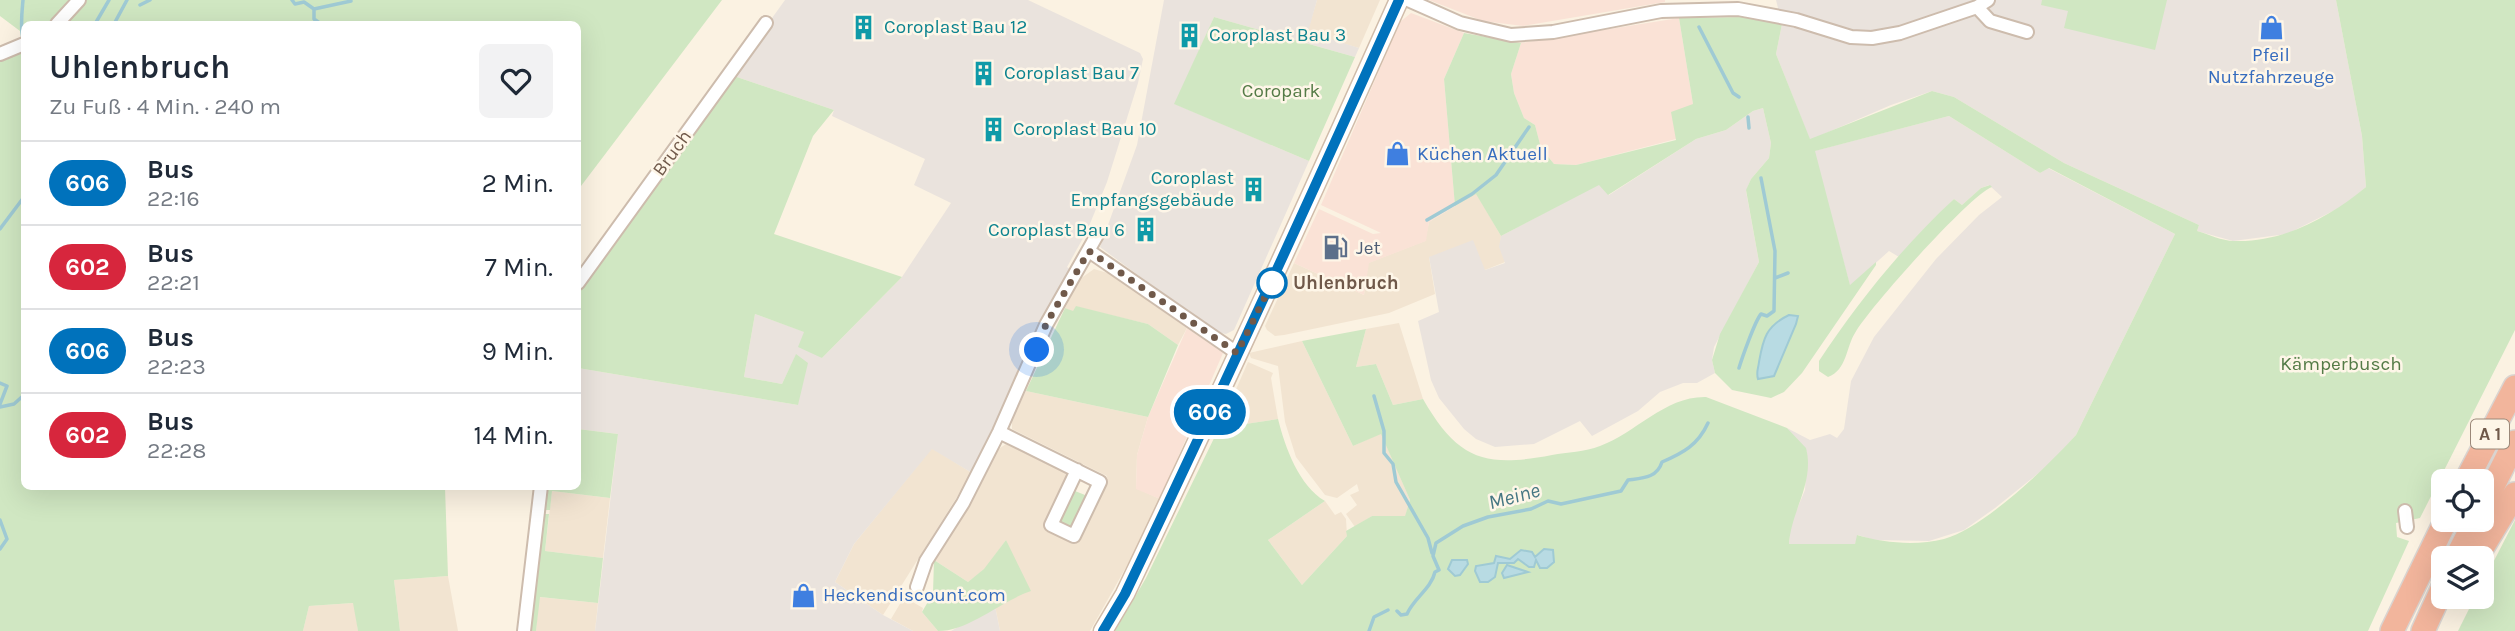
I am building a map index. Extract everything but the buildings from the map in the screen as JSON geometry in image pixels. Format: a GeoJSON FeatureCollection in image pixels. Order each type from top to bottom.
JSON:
{"type":"FeatureCollection","features":[{"type":"Feature","properties":{"kind":"highway","name":"A 1"},"geometry":{"type":"LineString","coordinates":[[2472,469],[2515,387]]}},
{"type":"Feature","properties":{"kind":"highway","name":"A 1"},"geometry":{"type":"LineString","coordinates":[[2494,484],[2515,442]]}},
{"type":"Feature","properties":{"kind":"highway"},"geometry":{"type":"LineString","coordinates":[[2474,546],[2515,494]]}},
{"type":"Feature","properties":{"kind":"highway"},"geometry":{"type":"LineString","coordinates":[[2392,631],[2440,532]]}},
{"type":"Feature","properties":{"kind":"highway"},"geometry":{"type":"LineString","coordinates":[[2423,631],[2433,609]]}},
{"type":"Feature","properties":{"kind":"highway"},"geometry":{"type":"LineString","coordinates":[[2434,631],[2448,609]]}},
{"type":"Feature","properties":{"kind":"main road"},"geometry":{"type":"LineString","coordinates":[[1103,631],[1131,582],[1237,353],[1258,316],[1286,246],[1399,0]]}},
{"type":"Feature","properties":{"kind":"street"},"geometry":{"type":"LineString","coordinates":[[60,21],[79,0]]}},
{"type":"Feature","properties":{"kind":"street"},"geometry":{"type":"LineString","coordinates":[[1408,0],[1483,30],[1521,35],[1553,32],[1661,11],[1738,9],[1796,20],[1851,37],[1872,38],[1900,33],[1983,4],[1990,21],[2027,32]]}},
{"type":"Feature","properties":{"kind":"street","name":"Bruch"},"geometry":{"type":"LineString","coordinates":[[581,279],[766,23]]}},
{"type":"Feature","properties":{"kind":"street"},"geometry":{"type":"LineString","coordinates":[[0,54],[21,45]]}},
{"type":"Feature","properties":{"kind":"street"},"geometry":{"type":"LineString","coordinates":[[917,587],[926,561],[963,503],[999,432],[1046,324],[1097,235]]}},
{"type":"Feature","properties":{"kind":"street"},"geometry":{"type":"LineString","coordinates":[[1089,251],[1237,353]]}},
{"type":"Feature","properties":{"kind":"street"},"geometry":{"type":"LineString","coordinates":[[999,432],[1077,470],[1100,482],[1074,536],[1051,525],[1077,470]]}},
{"type":"Feature","properties":{"kind":"street"},"geometry":{"type":"LineString","coordinates":[[524,631],[541,490]]}},
{"type":"Feature","properties":{"kind":"street"},"geometry":{"type":"LineString","coordinates":[[2405,511],[2407,527]]}},
{"type":"Feature","properties":{"kind":"shaded area"},"geometry":{"type":"Polygon","coordinates":[[[785,0],[1028,0],[1140,53],[1143,59],[1107,182],[1087,231],[1067,267],[1071,270],[1043,318],[972,473],[932,449],[854,544],[835,582],[883,615],[913,631],[595,631],[618,434],[581,429],[581,369],[798,405],[796,355],[782,384],[744,377],[755,314],[805,332],[822,358],[902,277],[951,203],[914,185],[925,159],[832,116],[834,110],[731,75],[785,0]]]}},
{"type":"Feature","properties":{"kind":"shaded area"},"geometry":{"type":"Polygon","coordinates":[[[1164,0],[1317,0],[1308,32],[1359,48],[1355,57],[1214,17],[1175,104],[1309,161],[1234,330],[1226,334],[1215,332],[1100,247],[1137,145],[1164,0]]]}},
{"type":"Feature","properties":{"kind":"shaded area"},"geometry":{"type":"Polygon","coordinates":[[[1317,0],[1380,0],[1359,48],[1307,33],[1317,0]]]}},
{"type":"Feature","properties":{"kind":"shaded area"},"geometry":{"type":"Polygon","coordinates":[[[1429,0],[1665,2],[1523,26],[1483,21],[1429,0]]]}},
{"type":"Feature","properties":{"kind":"shaded area"},"geometry":{"type":"Polygon","coordinates":[[[1776,0],[2336,0],[2362,136],[2366,187],[2343,206],[2287,234],[2233,241],[2197,231],[2199,225],[2064,163],[1954,97],[1932,91],[1891,105],[1810,140],[1776,54],[1782,24],[1776,0]]]}},
{"type":"Feature","properties":{"kind":"shaded area","name":"Küchen Aktuell"},"geometry":{"type":"Polygon","coordinates":[[[1411,13],[1464,33],[1444,79],[1455,206],[1429,222],[1426,241],[1369,263],[1364,295],[1294,263],[1319,209],[1373,234],[1381,233],[1321,205],[1400,22],[1411,13]]]}},
{"type":"Feature","properties":{"kind":"shaded area"},"geometry":{"type":"Polygon","coordinates":[[[1679,18],[1693,104],[1676,139],[1576,165],[1554,164],[1541,148],[1535,125],[1524,118],[1514,93],[1511,74],[1521,43],[1679,18]]]}},
{"type":"Feature","properties":{"kind":"shaded area"},"geometry":{"type":"Polygon","coordinates":[[[1763,108],[1771,143],[1769,158],[1751,179],[1746,191],[1759,262],[1714,347],[1712,360],[1715,373],[1697,383],[1683,383],[1660,392],[1638,411],[1592,436],[1580,421],[1534,444],[1495,447],[1476,439],[1464,429],[1439,398],[1431,380],[1418,321],[1439,312],[1429,257],[1473,240],[1485,270],[1505,263],[1499,247],[1501,236],[1599,184],[1609,195],[1696,139],[1726,130],[1753,111],[1763,108]]]}},
{"type":"Feature","properties":{"kind":"shaded area"},"geometry":{"type":"Polygon","coordinates":[[[1949,116],[2040,173],[2048,168],[2175,234],[2076,435],[2051,463],[1995,508],[1964,530],[1929,541],[1874,540],[1858,535],[1855,544],[1789,544],[1790,526],[1805,490],[1807,452],[1787,428],[1810,440],[1830,434],[1837,438],[1844,429],[1851,381],[1874,337],[1936,259],[1979,215],[2002,197],[1989,185],[1981,188],[1962,205],[1954,199],[1899,257],[1889,251],[1850,286],[1814,151],[1949,116]]]}},
{"type":"Feature","properties":{"kind":"shaded area"},"geometry":{"type":"Polygon","coordinates":[[[1476,193],[1501,236],[1500,247],[1505,262],[1485,270],[1429,257],[1435,294],[1389,313],[1284,335],[1275,336],[1267,330],[1265,326],[1294,263],[1364,295],[1368,263],[1425,241],[1429,222],[1476,193]]]}},
{"type":"Feature","properties":{"kind":"shaded area"},"geometry":{"type":"Polygon","coordinates":[[[1094,269],[1111,274],[1187,328],[1178,345],[1148,324],[1076,307],[1073,312],[1065,308],[1080,279],[1094,269]]]}},
{"type":"Feature","properties":{"kind":"shaded area"},"geometry":{"type":"Polygon","coordinates":[[[1399,323],[1423,399],[1393,405],[1376,364],[1356,367],[1366,329],[1399,323]]]}},
{"type":"Feature","properties":{"kind":"shaded area"},"geometry":{"type":"Polygon","coordinates":[[[1187,328],[1223,353],[1160,499],[1136,489],[1137,455],[1148,417],[1187,328]]]}},
{"type":"Feature","properties":{"kind":"shaded area"},"geometry":{"type":"Polygon","coordinates":[[[1302,341],[1353,446],[1381,433],[1410,500],[1405,517],[1372,516],[1355,527],[1346,514],[1357,505],[1350,495],[1359,491],[1357,484],[1337,498],[1325,495],[1296,457],[1285,422],[1278,366],[1251,358],[1249,353],[1302,341]]]}},
{"type":"Feature","properties":{"kind":"shaded area"},"geometry":{"type":"Polygon","coordinates":[[[1248,362],[1273,373],[1271,378],[1278,419],[1219,428],[1248,362]]]}},
{"type":"Feature","properties":{"kind":"shaded area"},"geometry":{"type":"Polygon","coordinates":[[[1026,391],[1148,417],[1137,455],[1136,488],[1160,499],[1138,546],[1090,631],[1000,631],[995,606],[1015,596],[1006,540],[985,569],[968,582],[934,560],[978,488],[997,450],[1006,444],[1068,473],[1068,480],[1045,527],[1076,541],[1107,476],[1012,429],[1012,419],[1026,391]]]}},
{"type":"Feature","properties":{"kind":"shaded area"},"geometry":{"type":"Polygon","coordinates":[[[932,448],[972,473],[883,615],[835,582],[854,544],[932,448]]]}},
{"type":"Feature","properties":{"kind":"shaded area"},"geometry":{"type":"Polygon","coordinates":[[[552,491],[610,498],[603,558],[545,551],[552,491]]]}},
{"type":"Feature","properties":{"kind":"shaded area"},"geometry":{"type":"Polygon","coordinates":[[[1325,501],[1335,515],[1341,512],[1346,519],[1347,536],[1302,585],[1268,540],[1325,501]]]}},
{"type":"Feature","properties":{"kind":"shaded area"},"geometry":{"type":"Polygon","coordinates":[[[448,576],[458,631],[400,631],[394,580],[448,576]]]}},
{"type":"Feature","properties":{"kind":"shaded area"},"geometry":{"type":"Polygon","coordinates":[[[539,597],[598,603],[595,631],[536,631],[539,597]]]}},
{"type":"Feature","properties":{"kind":"shaded area"},"geometry":{"type":"Polygon","coordinates":[[[904,597],[923,608],[922,612],[938,631],[913,631],[891,619],[904,597]]]}},
{"type":"Feature","properties":{"kind":"shaded area"},"geometry":{"type":"Polygon","coordinates":[[[354,603],[358,631],[303,631],[309,606],[354,603]]]}},
{"type":"Feature","properties":{"kind":"shaded area"},"geometry":{"type":"Polygon","coordinates":[[[995,606],[1000,631],[951,631],[995,606]]]}},
{"type":"Feature","properties":{"kind":"green space"},"geometry":{"type":"Polygon","coordinates":[[[0,0],[722,0],[581,186],[581,21],[21,21],[21,32],[0,16],[0,0]]]}},
{"type":"Feature","properties":{"kind":"green space"},"geometry":{"type":"Polygon","coordinates":[[[2042,0],[2167,0],[2155,50],[2064,28],[2068,11],[2041,5],[2042,0]]]}},
{"type":"Feature","properties":{"kind":"green space","name":"Kämperbusch"},"geometry":{"type":"Polygon","coordinates":[[[2336,0],[2515,0],[2515,330],[2445,469],[2431,469],[2431,496],[2420,518],[2396,523],[2397,537],[2409,541],[2368,631],[1115,631],[1146,578],[1219,428],[1278,419],[1294,465],[1308,486],[1325,501],[1268,540],[1302,585],[1347,536],[1346,531],[1372,516],[1405,516],[1410,500],[1381,434],[1353,446],[1302,341],[1366,329],[1356,367],[1376,364],[1393,405],[1423,399],[1448,435],[1476,455],[1491,459],[1529,459],[1594,448],[1613,440],[1677,402],[1706,397],[1787,428],[1806,448],[1808,461],[1805,485],[1789,544],[1855,544],[1857,535],[1900,543],[1933,541],[1960,533],[1996,509],[2032,479],[2076,435],[2175,234],[2049,168],[2040,173],[1949,116],[1815,151],[1850,285],[1876,262],[1876,265],[1802,373],[1784,392],[1771,398],[1732,390],[1715,373],[1712,360],[1720,334],[1759,262],[1746,190],[1751,179],[1769,158],[1771,143],[1763,108],[1753,111],[1726,130],[1696,139],[1608,195],[1599,185],[1501,236],[1476,194],[1455,206],[1444,79],[1464,33],[1521,43],[1511,74],[1514,93],[1524,118],[1535,125],[1541,148],[1554,164],[1576,165],[1676,140],[1671,112],[1693,104],[1679,18],[1744,17],[1782,24],[1776,54],[1810,139],[1932,91],[1954,97],[2064,163],[2199,225],[2197,231],[2229,241],[2270,238],[2287,233],[2321,218],[2366,187],[2362,136],[2336,0]]]}},
{"type":"Feature","properties":{"kind":"green space","name":"Coropark"},"geometry":{"type":"Polygon","coordinates":[[[1214,17],[1355,57],[1309,161],[1174,104],[1214,17]]]}},
{"type":"Feature","properties":{"kind":"green space"},"geometry":{"type":"Polygon","coordinates":[[[21,48],[21,490],[445,490],[448,576],[394,580],[400,631],[358,631],[353,603],[309,606],[303,631],[0,631],[0,57],[21,48]]]}},
{"type":"Feature","properties":{"kind":"green space"},"geometry":{"type":"Polygon","coordinates":[[[731,75],[834,110],[813,136],[774,234],[902,277],[822,358],[798,347],[804,332],[755,314],[744,377],[782,384],[796,354],[808,363],[798,405],[581,369],[581,286],[731,75]]]}},
{"type":"Feature","properties":{"kind":"green space"},"geometry":{"type":"Polygon","coordinates":[[[1990,185],[1992,187],[1943,230],[1879,301],[1855,333],[1839,369],[1828,377],[1819,371],[1819,361],[1849,317],[1917,236],[1954,199],[1962,205],[1981,188],[1990,185]]]}},
{"type":"Feature","properties":{"kind":"green space"},"geometry":{"type":"Polygon","coordinates":[[[1076,306],[1148,324],[1178,345],[1148,417],[1026,391],[1065,308],[1073,311],[1076,306]]]}},
{"type":"Feature","properties":{"kind":"green space"},"geometry":{"type":"Polygon","coordinates":[[[581,429],[618,434],[610,498],[552,491],[550,510],[540,510],[541,490],[581,490],[581,429]]]}},
{"type":"Feature","properties":{"kind":"green space"},"geometry":{"type":"Polygon","coordinates":[[[1070,489],[1090,497],[1074,529],[1059,527],[1057,517],[1070,489]]]}},
{"type":"Feature","properties":{"kind":"green space"},"geometry":{"type":"Polygon","coordinates":[[[542,514],[549,514],[545,551],[603,558],[598,603],[540,597],[536,631],[523,631],[542,514]]]}},
{"type":"Feature","properties":{"kind":"green space"},"geometry":{"type":"Polygon","coordinates":[[[2515,520],[2515,631],[2458,631],[2469,609],[2494,609],[2494,561],[2515,520]]]}},
{"type":"Feature","properties":{"kind":"green space"},"geometry":{"type":"Polygon","coordinates":[[[1006,540],[1031,591],[973,621],[950,630],[938,631],[922,612],[933,593],[934,560],[968,582],[984,569],[1006,540]]]}},
{"type":"Feature","properties":{"kind":"water"},"geometry":{"type":"Polygon","coordinates":[[[1789,315],[1798,316],[1774,376],[1758,379],[1764,340],[1775,324],[1789,315]]]}},
{"type":"Feature","properties":{"kind":"water"},"geometry":{"type":"Polygon","coordinates":[[[1544,549],[1553,550],[1554,562],[1547,568],[1540,568],[1536,560],[1534,567],[1529,567],[1518,559],[1514,563],[1498,563],[1495,577],[1488,582],[1480,582],[1475,571],[1476,566],[1494,563],[1496,556],[1510,559],[1521,550],[1532,552],[1535,557],[1544,549]]]}},
{"type":"Feature","properties":{"kind":"water"},"geometry":{"type":"Polygon","coordinates":[[[1452,560],[1467,560],[1468,564],[1460,575],[1455,576],[1448,569],[1452,560]]]}},
{"type":"Feature","properties":{"kind":"water"},"geometry":{"type":"Polygon","coordinates":[[[1507,565],[1528,572],[1504,578],[1502,573],[1507,565]]]}},
{"type":"Feature","properties":{"kind":"waterway"},"geometry":{"type":"LineString","coordinates":[[21,21],[23,0]]}},
{"type":"Feature","properties":{"kind":"waterway"},"geometry":{"type":"LineString","coordinates":[[97,21],[109,0]]}},
{"type":"Feature","properties":{"kind":"waterway"},"geometry":{"type":"LineString","coordinates":[[116,21],[127,0]]}},
{"type":"Feature","properties":{"kind":"waterway"},"geometry":{"type":"LineString","coordinates":[[140,5],[150,0]]}},
{"type":"Feature","properties":{"kind":"waterway"},"geometry":{"type":"LineString","coordinates":[[292,0],[295,4],[304,2],[314,9],[351,1]]}},
{"type":"Feature","properties":{"kind":"waterway"},"geometry":{"type":"LineString","coordinates":[[314,9],[314,19],[317,21]]}},
{"type":"Feature","properties":{"kind":"waterway","name":"Meine"},"geometry":{"type":"LineString","coordinates":[[1699,27],[1733,93],[1739,97]]}},
{"type":"Feature","properties":{"kind":"waterway","name":"Meine"},"geometry":{"type":"LineString","coordinates":[[1748,117],[1749,128]]}},
{"type":"Feature","properties":{"kind":"waterway"},"geometry":{"type":"LineString","coordinates":[[1427,220],[1472,194],[1496,175],[1529,127]]}},
{"type":"Feature","properties":{"kind":"waterway","name":"Meine"},"geometry":{"type":"LineString","coordinates":[[1739,368],[1758,318],[1761,314],[1767,316],[1774,311],[1775,251],[1761,178]]}},
{"type":"Feature","properties":{"kind":"waterway"},"geometry":{"type":"LineString","coordinates":[[0,229],[21,201]]}},
{"type":"Feature","properties":{"kind":"waterway"},"geometry":{"type":"LineString","coordinates":[[1775,278],[1788,273]]}},
{"type":"Feature","properties":{"kind":"waterway"},"geometry":{"type":"LineString","coordinates":[[0,383],[7,386],[0,404]]}},
{"type":"Feature","properties":{"kind":"waterway"},"geometry":{"type":"LineString","coordinates":[[1374,396],[1384,431],[1384,453],[1393,464],[1396,482],[1428,538],[1432,553]]}},
{"type":"Feature","properties":{"kind":"waterway"},"geometry":{"type":"LineString","coordinates":[[0,407],[14,404],[21,398]]}},
{"type":"Feature","properties":{"kind":"waterway","name":"Meine"},"geometry":{"type":"LineString","coordinates":[[1397,611],[1401,615],[1407,614],[1439,570],[1433,556],[1436,543],[1463,526],[1488,517],[1531,509],[1548,501],[1561,504],[1621,491],[1628,480],[1653,474],[1662,462],[1689,447],[1700,437],[1708,423]]}},
{"type":"Feature","properties":{"kind":"waterway"},"geometry":{"type":"LineString","coordinates":[[0,520],[7,539],[0,549]]}},
{"type":"Feature","properties":{"kind":"waterway","name":"Meine"},"geometry":{"type":"LineString","coordinates":[[1369,631],[1374,617],[1388,610]]}},
{"type":"Feature","properties":{"kind":"bus line","name":"606"},"geometry":{"type":"LineString","coordinates":[[1103,631],[1125,594],[1237,353],[1258,316],[1286,246],[1399,0]]}},
{"type":"Feature","properties":{"kind":"place","name":"Coroplast Bau 12"},"geometry":{"type":"Point","coordinates":[864,27]}},
{"type":"Feature","properties":{"kind":"place","name":"Pfeil Nutzfahrzeuge"},"geometry":{"type":"Point","coordinates":[2271,27]}},
{"type":"Feature","properties":{"kind":"place","name":"Coroplast Bau 3"},"geometry":{"type":"Point","coordinates":[1189,35]}},
{"type":"Feature","properties":{"kind":"place","name":"Coroplast Bau 7"},"geometry":{"type":"Point","coordinates":[984,73]}},
{"type":"Feature","properties":{"kind":"place","name":"Coroplast Bau 10"},"geometry":{"type":"Point","coordinates":[993,129]}},
{"type":"Feature","properties":{"kind":"place","name":"Küchen Aktuell"},"geometry":{"type":"Point","coordinates":[1397,154]}},
{"type":"Feature","properties":{"kind":"place","name":"Coroplast Empfangsgebäude"},"geometry":{"type":"Point","coordinates":[1254,189]}},
{"type":"Feature","properties":{"kind":"place","name":"Coroplast Bau 6"},"geometry":{"type":"Point","coordinates":[1145,230]}},
{"type":"Feature","properties":{"kind":"place","name":"Jet"},"geometry":{"type":"Point","coordinates":[1336,248]}},
{"type":"Feature","properties":{"kind":"place","name":"Uhlenbruch"},"geometry":{"type":"Point","coordinates":[1272,283]}},
{"type":"Feature","properties":{"kind":"place","name":"Heckendiscount.com"},"geometry":{"type":"Point","coordinates":[803,595]}},
{"type":"Feature","properties":{"kind":"route"},"geometry":{"type":"LineString","coordinates":[[1037,350],[1046,324],[1089,251],[1237,353],[1258,316],[1272,283]]}}]}
